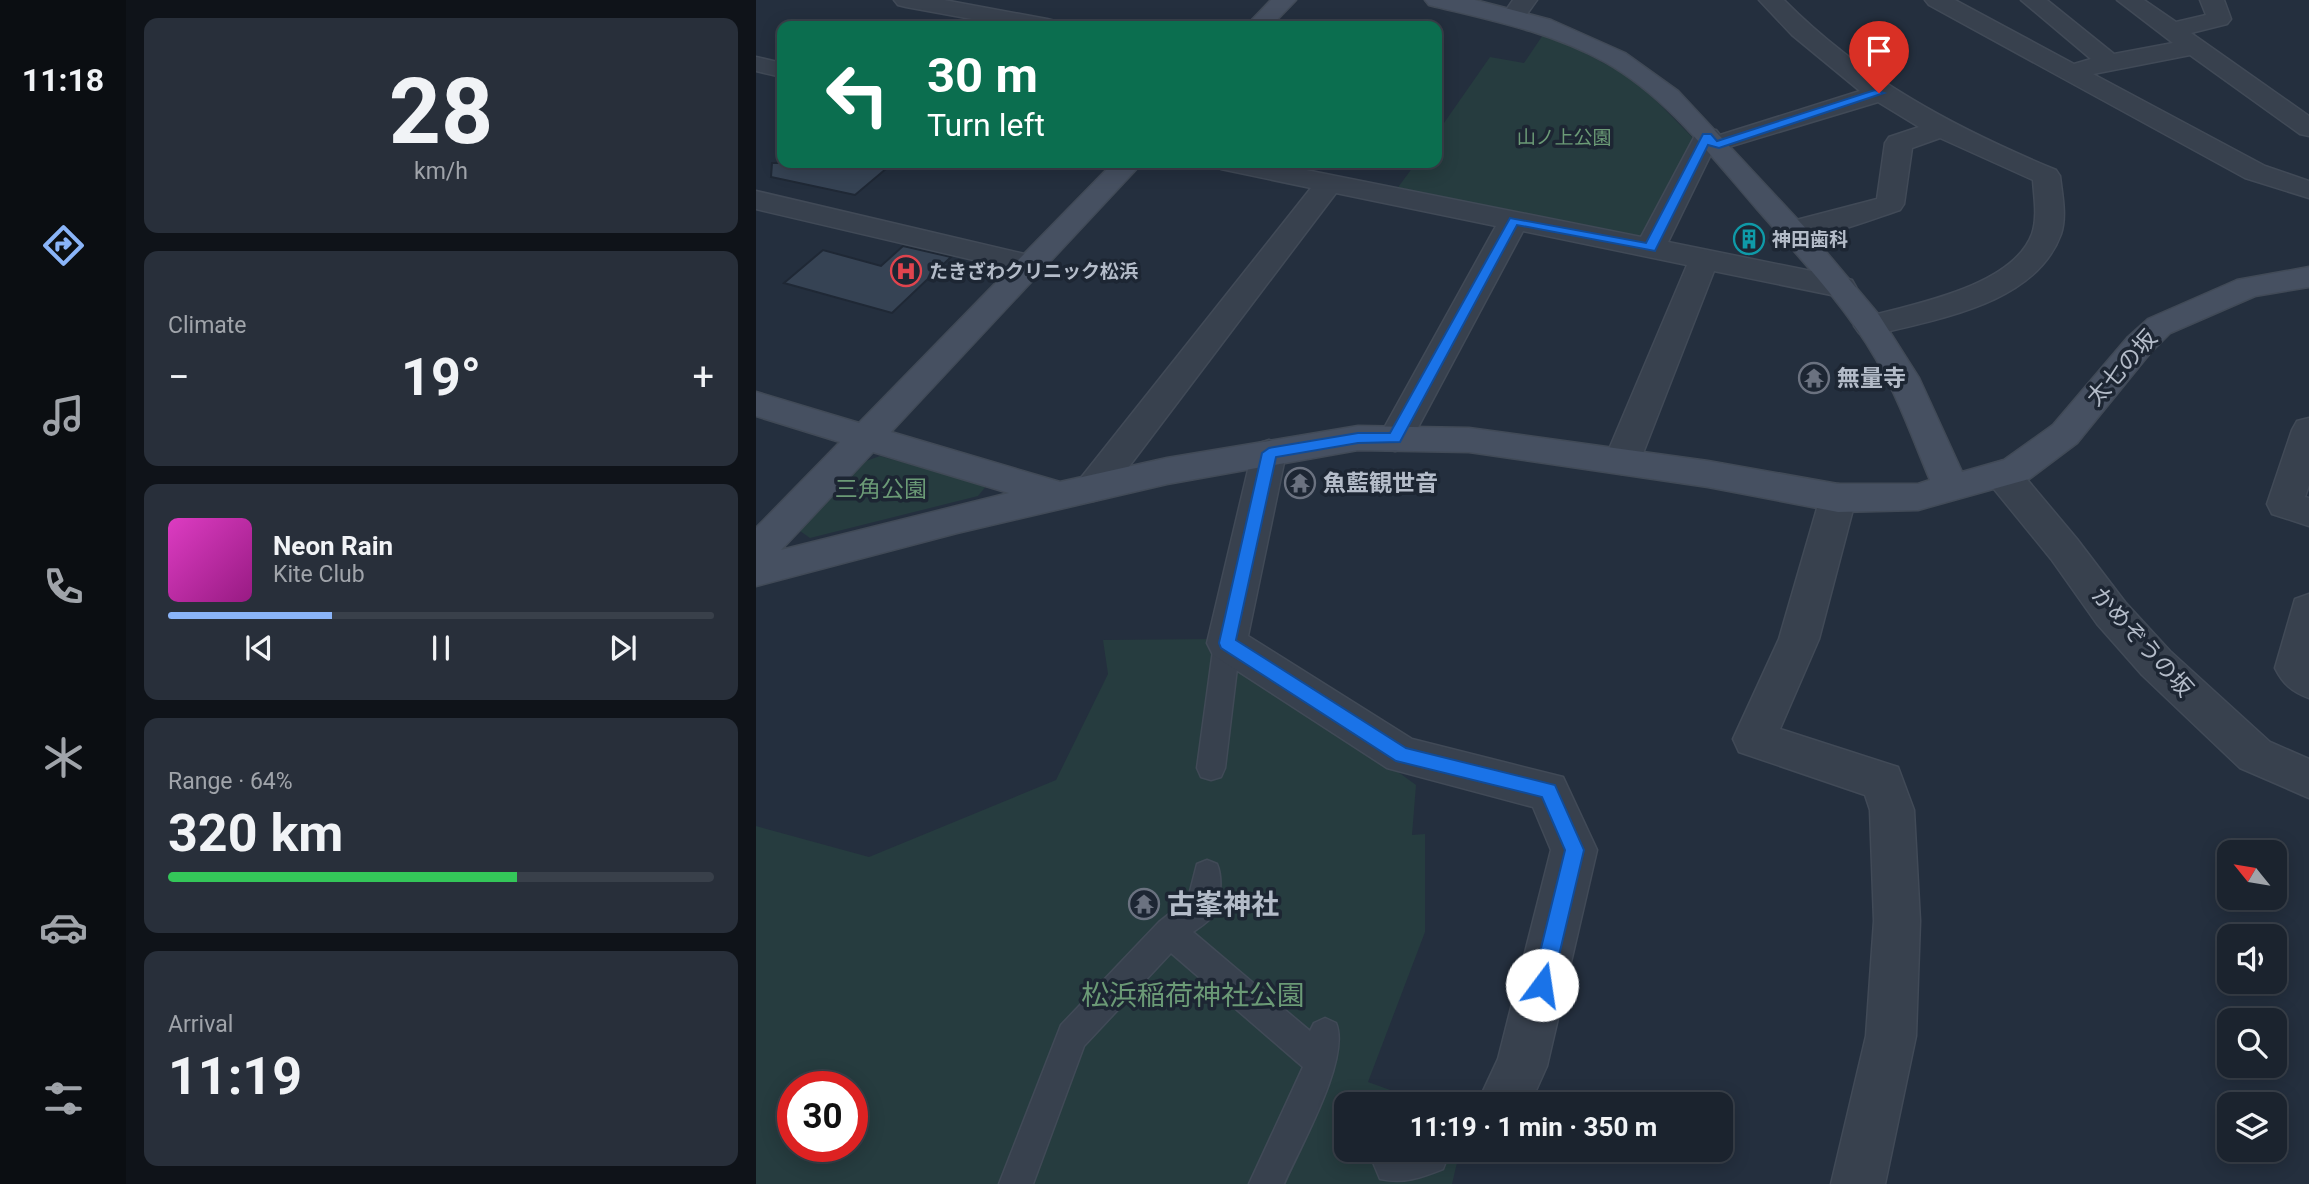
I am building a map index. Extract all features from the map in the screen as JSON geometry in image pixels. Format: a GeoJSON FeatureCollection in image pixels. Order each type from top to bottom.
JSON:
{"type":"FeatureCollection","features":[{"type":"Feature","properties":{"kind":"street"},"geometry":{"type":"LineString","coordinates":[[906,0],[1020,21]]}},
{"type":"Feature","properties":{"kind":"street"},"geometry":{"type":"LineString","coordinates":[[1263,21],[1284,0]]}},
{"type":"Feature","properties":{"kind":"street"},"geometry":{"type":"LineString","coordinates":[[1437,0],[1520,8],[1640,74],[1679,107],[1841,287],[1870,326],[1909,390],[1951,487]]}},
{"type":"Feature","properties":{"kind":"street"},"geometry":{"type":"LineString","coordinates":[[1771,0],[1800,30],[1879,93],[1938,129],[2046,176],[2049,212],[2046,234],[2040,249],[2022,269],[1981,293],[1870,326]]}},
{"type":"Feature","properties":{"kind":"street"},"geometry":{"type":"LineString","coordinates":[[1937,0],[2256,172],[2309,190]]}},
{"type":"Feature","properties":{"kind":"street"},"geometry":{"type":"LineString","coordinates":[[2033,0],[2109,62]]}},
{"type":"Feature","properties":{"kind":"street"},"geometry":{"type":"LineString","coordinates":[[2129,0],[2258,89],[2309,128]]}},
{"type":"Feature","properties":{"kind":"street"},"geometry":{"type":"LineString","coordinates":[[2172,30],[2219,19],[2212,0]]}},
{"type":"Feature","properties":{"kind":"street"},"geometry":{"type":"LineString","coordinates":[[2071,73],[2109,62],[2196,46]]}},
{"type":"Feature","properties":{"kind":"street"},"geometry":{"type":"LineString","coordinates":[[756,64],[777,69]]}},
{"type":"Feature","properties":{"kind":"street"},"geometry":{"type":"LineString","coordinates":[[2258,89],[2296,90]]}},
{"type":"Feature","properties":{"kind":"street"},"geometry":{"type":"LineString","coordinates":[[1650,248],[1711,141],[1879,93]]}},
{"type":"Feature","properties":{"kind":"street"},"geometry":{"type":"LineString","coordinates":[[1791,230],[1856,216],[1890,204],[1899,144],[1938,129]]}},
{"type":"Feature","properties":{"kind":"street"},"geometry":{"type":"LineString","coordinates":[[756,552],[1123,168]]}},
{"type":"Feature","properties":{"kind":"street"},"geometry":{"type":"LineString","coordinates":[[1256,168],[1841,287]]}},
{"type":"Feature","properties":{"kind":"street"},"geometry":{"type":"LineString","coordinates":[[756,404],[1077,492],[1329,183]]}},
{"type":"Feature","properties":{"kind":"street"},"geometry":{"type":"LineString","coordinates":[[756,200],[1029,264]]}},
{"type":"Feature","properties":{"kind":"street"},"geometry":{"type":"LineString","coordinates":[[1395,439],[1514,220]]}},
{"type":"Feature","properties":{"kind":"street"},"geometry":{"type":"LineString","coordinates":[[1622,461],[1704,259]]}},
{"type":"Feature","properties":{"kind":"street","name":"太七の坂"},"geometry":{"type":"LineString","coordinates":[[756,570],[1077,492],[1358,438],[1469,440],[1622,461],[1838,498],[1918,497],[2016,470],[2065,434],[2139,345],[2159,326],[2248,287],[2309,277]]}},
{"type":"Feature","properties":{"kind":"street"},"geometry":{"type":"LineString","coordinates":[[2309,430],[2285,504],[2309,512]]}},
{"type":"Feature","properties":{"kind":"street"},"geometry":{"type":"LineString","coordinates":[[1269,453],[1227,643],[1402,755],[1548,791],[1574,850],[1522,1066],[1509,1092]]}},
{"type":"Feature","properties":{"kind":"street","name":"かめぞうの坂"},"geometry":{"type":"LineString","coordinates":[[2002,474],[2064,549],[2111,613],[2156,663],[2255,755],[2309,779]]}},
{"type":"Feature","properties":{"kind":"street"},"geometry":{"type":"LineString","coordinates":[[1838,498],[1799,639],[1754,738],[1883,781],[1892,810],[1897,921],[1891,1037],[1858,1184]]}},
{"type":"Feature","properties":{"kind":"street"},"geometry":{"type":"LineString","coordinates":[[2309,610],[2295,668],[2309,681]]}},
{"type":"Feature","properties":{"kind":"lane"},"geometry":{"type":"LineString","coordinates":[[1211,768],[1227,643]]}},
{"type":"Feature","properties":{"kind":"lane"},"geometry":{"type":"LineString","coordinates":[[1016,1184],[1072,1036],[1170,932],[1201,907],[1208,874]]}},
{"type":"Feature","properties":{"kind":"lane"},"geometry":{"type":"LineString","coordinates":[[1170,932],[1324,1048],[1266,1184]]}},
{"type":"Feature","properties":{"kind":"green space","name":"山ノ上公園"},"geometry":{"type":"Polygon","coordinates":[[[1545,32],[1636,80],[1693,138],[1644,241],[1396,190],[1412,168],[1442,168],[1442,126],[1490,57],[1524,63],[1545,32]]]}},
{"type":"Feature","properties":{"kind":"green space","name":"三角公園"},"geometry":{"type":"Polygon","coordinates":[[[880,456],[987,485],[978,496],[810,538],[800,531],[866,461],[880,456]]]}},
{"type":"Feature","properties":{"kind":"green space","name":"松浜稲荷神社公園"},"geometry":{"type":"Polygon","coordinates":[[[1215,639],[1416,785],[1412,835],[1425,834],[1425,932],[1368,1082],[1396,1092],[1334,1092],[1334,1162],[1457,1162],[1452,1184],[756,1184],[756,826],[869,857],[1056,780],[1108,674],[1103,640],[1215,639]]]}},
{"type":"Feature","properties":{"kind":"building"},"geometry":{"type":"Polygon","coordinates":[[[772,163],[777,163],[777,168],[887,168],[855,195],[771,177],[772,163]]]}},
{"type":"Feature","properties":{"kind":"building"},"geometry":{"type":"Polygon","coordinates":[[[903,246],[951,257],[892,313],[784,283],[823,250],[881,266],[903,246]]]}},
{"type":"Feature","properties":{"kind":"place","name":"神田歯科"},"geometry":{"type":"Point","coordinates":[1749,239]}},
{"type":"Feature","properties":{"kind":"place","name":"たきざわクリニック松浜"},"geometry":{"type":"Point","coordinates":[906,271]}},
{"type":"Feature","properties":{"kind":"place","name":"無量寺"},"geometry":{"type":"Point","coordinates":[1814,378]}},
{"type":"Feature","properties":{"kind":"place","name":"魚藍観世音"},"geometry":{"type":"Point","coordinates":[1300,483]}},
{"type":"Feature","properties":{"kind":"place","name":"古峯神社"},"geometry":{"type":"Point","coordinates":[1144,904]}},
{"type":"Feature","properties":{"kind":"route"},"geometry":{"type":"LineString","coordinates":[[1542,985],[1574,850],[1548,791],[1402,755],[1227,643],[1269,453],[1358,438],[1395,439],[1514,220],[1650,248],[1707,136],[1715,145],[1879,93]]}}]}
